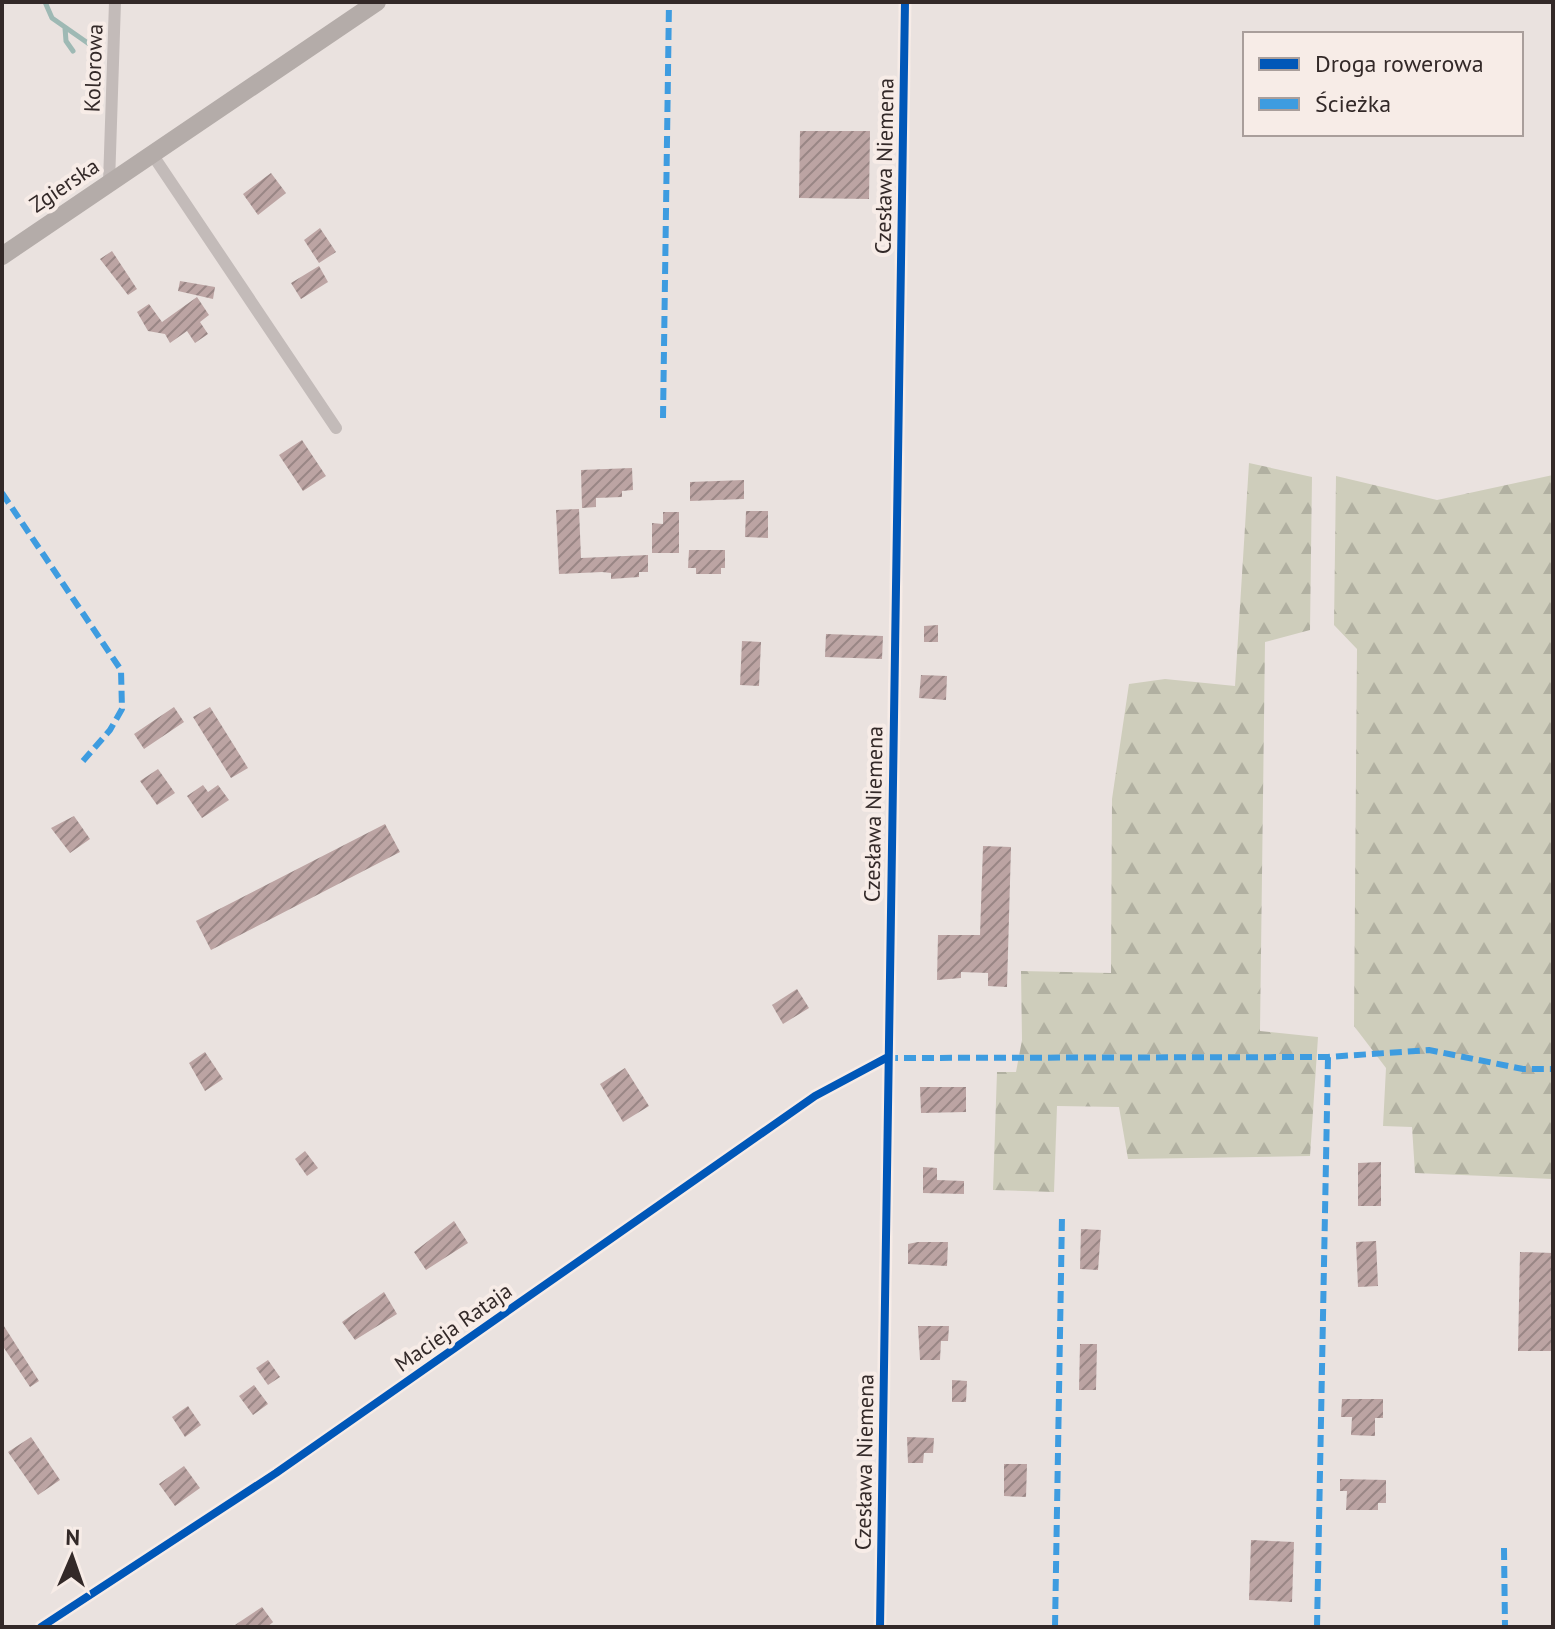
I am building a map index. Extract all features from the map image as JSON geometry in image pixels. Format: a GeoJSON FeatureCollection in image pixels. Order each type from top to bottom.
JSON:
{"type":"FeatureCollection","features":[{"type":"Feature","properties":{"kind":"main road","name":"Zgierska"},"geometry":{"type":"LineString","coordinates":[[2,256],[377,2]]}},
{"type":"Feature","properties":{"kind":"street","name":"Kolorowa"},"geometry":{"type":"LineString","coordinates":[[109,183],[115,2]]}},
{"type":"Feature","properties":{"kind":"street","name":"Czesława Niemena"},"geometry":{"type":"LineString","coordinates":[[880,1627],[886,1058],[905,2]]}},
{"type":"Feature","properties":{"kind":"street"},"geometry":{"type":"LineString","coordinates":[[152,154],[336,428]]}},
{"type":"Feature","properties":{"kind":"street","name":"Macieja Rataja"},"geometry":{"type":"LineString","coordinates":[[41,1627],[276,1473],[815,1096],[886,1058]]}},
{"type":"Feature","properties":{"kind":"green space"},"geometry":{"type":"Polygon","coordinates":[[[1249,463],[1312,477],[1310,630],[1265,642],[1260,1031],[1318,1037],[1310,1156],[1128,1159],[1119,1107],[1057,1106],[1054,1192],[993,1190],[997,1072],[1016,1072],[1022,1040],[1021,971],[1111,973],[1112,799],[1129,684],[1165,679],[1235,686],[1249,463]]]}},
{"type":"Feature","properties":{"kind":"green space"},"geometry":{"type":"Polygon","coordinates":[[[1553,475],[1553,1179],[1415,1173],[1412,1127],[1383,1126],[1386,1068],[1354,1026],[1357,649],[1334,625],[1336,476],[1437,500],[1553,475]]]}},
{"type":"Feature","properties":{"kind":"building"},"geometry":{"type":"Polygon","coordinates":[[[800,131],[870,131],[869,199],[799,198],[800,131]]]}},
{"type":"Feature","properties":{"kind":"building"},"geometry":{"type":"Polygon","coordinates":[[[271,173],[286,193],[258,215],[243,194],[271,173]]]}},
{"type":"Feature","properties":{"kind":"building"},"geometry":{"type":"Polygon","coordinates":[[[320,228],[336,252],[319,263],[304,240],[320,228]]]}},
{"type":"Feature","properties":{"kind":"building"},"geometry":{"type":"Polygon","coordinates":[[[112,251],[137,289],[128,295],[100,259],[112,251]]]}},
{"type":"Feature","properties":{"kind":"building"},"geometry":{"type":"Polygon","coordinates":[[[319,266],[328,282],[301,299],[291,283],[319,266]]]}},
{"type":"Feature","properties":{"kind":"building"},"geometry":{"type":"Polygon","coordinates":[[[180,281],[215,287],[213,299],[178,291],[180,281]]]}},
{"type":"Feature","properties":{"kind":"building"},"geometry":{"type":"Polygon","coordinates":[[[197,297],[209,315],[200,322],[208,334],[195,343],[187,331],[170,343],[165,334],[148,331],[137,312],[149,304],[162,322],[197,297]]]}},
{"type":"Feature","properties":{"kind":"building"},"geometry":{"type":"Polygon","coordinates":[[[302,440],[326,476],[303,491],[279,455],[302,440]]]}},
{"type":"Feature","properties":{"kind":"building"},"geometry":{"type":"Polygon","coordinates":[[[632,468],[633,490],[622,491],[622,497],[596,498],[596,507],[582,508],[581,470],[632,468]]]}},
{"type":"Feature","properties":{"kind":"building"},"geometry":{"type":"Polygon","coordinates":[[[744,480],[744,499],[690,501],[690,482],[744,480]]]}},
{"type":"Feature","properties":{"kind":"building"},"geometry":{"type":"Polygon","coordinates":[[[579,509],[581,558],[648,555],[648,572],[639,572],[639,577],[611,579],[611,573],[602,572],[559,574],[556,510],[579,509]]]}},
{"type":"Feature","properties":{"kind":"building"},"geometry":{"type":"Polygon","coordinates":[[[746,511],[768,511],[768,538],[745,537],[746,511]]]}},
{"type":"Feature","properties":{"kind":"building"},"geometry":{"type":"Polygon","coordinates":[[[663,512],[679,512],[679,553],[652,553],[652,523],[663,524],[663,512]]]}},
{"type":"Feature","properties":{"kind":"building"},"geometry":{"type":"Polygon","coordinates":[[[689,550],[725,550],[725,568],[721,568],[721,574],[696,574],[696,568],[688,568],[689,550]]]}},
{"type":"Feature","properties":{"kind":"building"},"geometry":{"type":"Polygon","coordinates":[[[938,625],[938,642],[924,642],[924,626],[938,625]]]}},
{"type":"Feature","properties":{"kind":"building"},"geometry":{"type":"Polygon","coordinates":[[[826,634],[883,636],[882,659],[825,657],[826,634]]]}},
{"type":"Feature","properties":{"kind":"building"},"geometry":{"type":"Polygon","coordinates":[[[742,641],[761,642],[759,686],[740,685],[742,641]]]}},
{"type":"Feature","properties":{"kind":"building"},"geometry":{"type":"Polygon","coordinates":[[[921,675],[947,676],[946,700],[919,698],[921,675]]]}},
{"type":"Feature","properties":{"kind":"building"},"geometry":{"type":"Polygon","coordinates":[[[174,707],[184,722],[144,749],[134,734],[174,707]]]}},
{"type":"Feature","properties":{"kind":"building"},"geometry":{"type":"Polygon","coordinates":[[[210,707],[248,768],[231,778],[193,717],[210,707]]]}},
{"type":"Feature","properties":{"kind":"building"},"geometry":{"type":"Polygon","coordinates":[[[158,769],[175,793],[157,805],[140,781],[158,769]]]}},
{"type":"Feature","properties":{"kind":"building"},"geometry":{"type":"Polygon","coordinates":[[[203,785],[208,792],[218,785],[229,800],[202,818],[187,796],[203,785]]]}},
{"type":"Feature","properties":{"kind":"building"},"geometry":{"type":"Polygon","coordinates":[[[74,816],[90,839],[70,853],[51,828],[74,816]]]}},
{"type":"Feature","properties":{"kind":"building"},"geometry":{"type":"Polygon","coordinates":[[[385,824],[400,852],[211,950],[196,921],[385,824]]]}},
{"type":"Feature","properties":{"kind":"building"},"geometry":{"type":"Polygon","coordinates":[[[983,846],[1011,847],[1007,987],[988,986],[988,973],[961,972],[961,978],[937,980],[938,935],[980,935],[983,846]]]}},
{"type":"Feature","properties":{"kind":"building"},"geometry":{"type":"Polygon","coordinates":[[[797,989],[809,1008],[783,1024],[772,1005],[797,989]]]}},
{"type":"Feature","properties":{"kind":"building"},"geometry":{"type":"Polygon","coordinates":[[[205,1052],[223,1079],[205,1091],[189,1063],[205,1052]]]}},
{"type":"Feature","properties":{"kind":"building"},"geometry":{"type":"Polygon","coordinates":[[[625,1068],[649,1106],[623,1122],[600,1084],[625,1068]]]}},
{"type":"Feature","properties":{"kind":"building"},"geometry":{"type":"Polygon","coordinates":[[[920,1087],[966,1087],[966,1112],[921,1113],[920,1087]]]}},
{"type":"Feature","properties":{"kind":"building"},"geometry":{"type":"Polygon","coordinates":[[[305,1151],[318,1168],[307,1176],[295,1159],[305,1151]]]}},
{"type":"Feature","properties":{"kind":"building"},"geometry":{"type":"Polygon","coordinates":[[[1381,1162],[1381,1206],[1358,1206],[1358,1163],[1381,1162]]]}},
{"type":"Feature","properties":{"kind":"building"},"geometry":{"type":"Polygon","coordinates":[[[923,1167],[937,1168],[937,1180],[964,1181],[964,1194],[923,1193],[923,1167]]]}},
{"type":"Feature","properties":{"kind":"building"},"geometry":{"type":"Polygon","coordinates":[[[454,1221],[468,1243],[426,1270],[414,1252],[454,1221]]]}},
{"type":"Feature","properties":{"kind":"building"},"geometry":{"type":"Polygon","coordinates":[[[1081,1229],[1101,1230],[1098,1270],[1080,1269],[1081,1229]]]}},
{"type":"Feature","properties":{"kind":"building"},"geometry":{"type":"Polygon","coordinates":[[[1376,1241],[1378,1286],[1358,1287],[1356,1242],[1376,1241]]]}},
{"type":"Feature","properties":{"kind":"building"},"geometry":{"type":"Polygon","coordinates":[[[948,1242],[947,1266],[908,1264],[908,1244],[948,1242]]]}},
{"type":"Feature","properties":{"kind":"building"},"geometry":{"type":"Polygon","coordinates":[[[1520,1252],[1553,1253],[1553,1351],[1518,1351],[1520,1252]]]}},
{"type":"Feature","properties":{"kind":"building"},"geometry":{"type":"Polygon","coordinates":[[[384,1292],[397,1314],[355,1340],[342,1322],[384,1292]]]}},
{"type":"Feature","properties":{"kind":"building"},"geometry":{"type":"Polygon","coordinates":[[[2,1323],[39,1381],[30,1387],[2,1345],[2,1323]]]}},
{"type":"Feature","properties":{"kind":"building"},"geometry":{"type":"Polygon","coordinates":[[[918,1326],[949,1326],[948,1341],[941,1341],[940,1360],[920,1360],[918,1326]]]}},
{"type":"Feature","properties":{"kind":"building"},"geometry":{"type":"Polygon","coordinates":[[[1080,1344],[1097,1344],[1096,1390],[1079,1390],[1080,1344]]]}},
{"type":"Feature","properties":{"kind":"building"},"geometry":{"type":"Polygon","coordinates":[[[268,1360],[280,1377],[268,1385],[256,1368],[268,1360]]]}},
{"type":"Feature","properties":{"kind":"building"},"geometry":{"type":"Polygon","coordinates":[[[952,1380],[967,1381],[966,1402],[952,1402],[952,1380]]]}},
{"type":"Feature","properties":{"kind":"building"},"geometry":{"type":"Polygon","coordinates":[[[254,1385],[268,1404],[253,1415],[239,1396],[254,1385]]]}},
{"type":"Feature","properties":{"kind":"building"},"geometry":{"type":"Polygon","coordinates":[[[1342,1399],[1383,1399],[1383,1418],[1375,1418],[1375,1436],[1351,1435],[1352,1417],[1341,1417],[1342,1399]]]}},
{"type":"Feature","properties":{"kind":"building"},"geometry":{"type":"Polygon","coordinates":[[[188,1406],[201,1425],[185,1437],[172,1417],[188,1406]]]}},
{"type":"Feature","properties":{"kind":"building"},"geometry":{"type":"Polygon","coordinates":[[[31,1437],[60,1480],[38,1495],[8,1452],[31,1437]]]}},
{"type":"Feature","properties":{"kind":"building"},"geometry":{"type":"Polygon","coordinates":[[[907,1437],[934,1438],[933,1453],[924,1453],[923,1463],[908,1463],[907,1437]]]}},
{"type":"Feature","properties":{"kind":"building"},"geometry":{"type":"Polygon","coordinates":[[[1004,1464],[1027,1464],[1026,1497],[1004,1496],[1004,1464]]]}},
{"type":"Feature","properties":{"kind":"building"},"geometry":{"type":"Polygon","coordinates":[[[184,1466],[200,1488],[175,1506],[159,1484],[184,1466]]]}},
{"type":"Feature","properties":{"kind":"building"},"geometry":{"type":"Polygon","coordinates":[[[1340,1479],[1386,1480],[1386,1503],[1378,1503],[1378,1510],[1346,1510],[1347,1491],[1340,1491],[1340,1479]]]}},
{"type":"Feature","properties":{"kind":"building"},"geometry":{"type":"Polygon","coordinates":[[[1251,1540],[1294,1542],[1292,1602],[1249,1600],[1251,1540]]]}},
{"type":"Feature","properties":{"kind":"building"},"geometry":{"type":"Polygon","coordinates":[[[262,1607],[273,1622],[267,1627],[232,1627],[262,1607]]]}},
{"type":"Feature","properties":{"kind":"waterway"},"geometry":{"type":"LineString","coordinates":[[45,2],[52,18],[92,46]]}},
{"type":"Feature","properties":{"kind":"waterway"},"geometry":{"type":"LineString","coordinates":[[65,28],[66,41],[73,51]]}},
{"type":"Feature","properties":{"kind":"marked path"},"geometry":{"type":"LineString","coordinates":[[663,418],[669,2]]}},
{"type":"Feature","properties":{"kind":"marked path"},"geometry":{"type":"LineString","coordinates":[[2,493],[121,670],[122,709],[110,730],[83,761]]}},
{"type":"Feature","properties":{"kind":"marked path"},"geometry":{"type":"LineString","coordinates":[[886,1058],[1328,1057],[1429,1050],[1523,1069],[1553,1069]]}},
{"type":"Feature","properties":{"kind":"marked path"},"geometry":{"type":"LineString","coordinates":[[1317,1627],[1328,1057]]}},
{"type":"Feature","properties":{"kind":"marked path"},"geometry":{"type":"LineString","coordinates":[[1055,1627],[1062,1216]]}},
{"type":"Feature","properties":{"kind":"marked path"},"geometry":{"type":"LineString","coordinates":[[1504,1548],[1505,1627]]}},
{"type":"Feature","properties":{"kind":"cycle path"},"geometry":{"type":"LineString","coordinates":[[880,1627],[905,2]]}},
{"type":"Feature","properties":{"kind":"cycle path"},"geometry":{"type":"LineString","coordinates":[[41,1627],[276,1473],[815,1096],[886,1058]]}}]}
